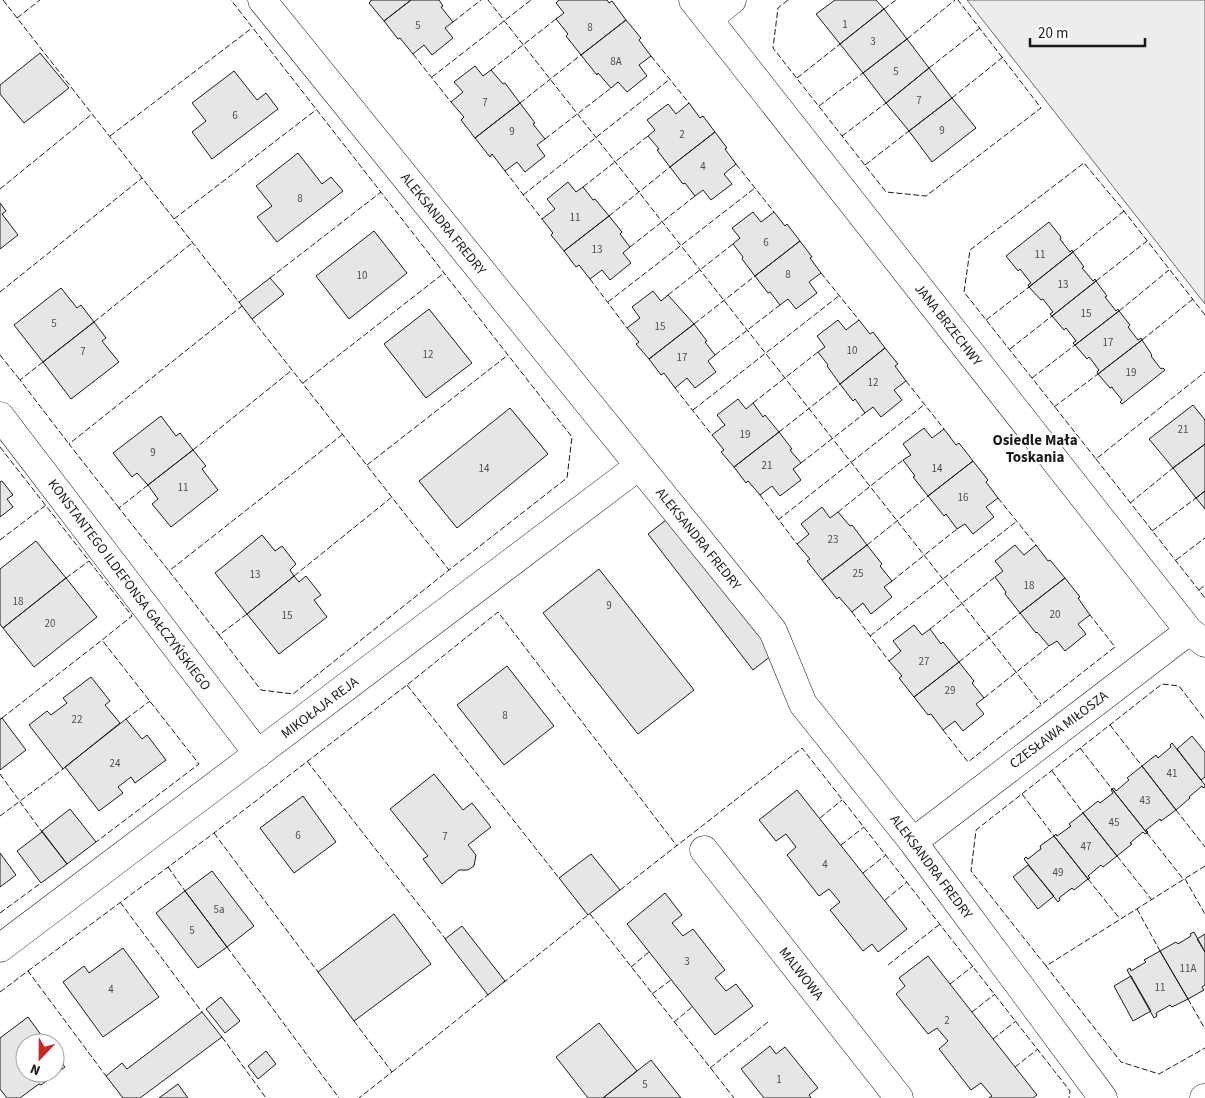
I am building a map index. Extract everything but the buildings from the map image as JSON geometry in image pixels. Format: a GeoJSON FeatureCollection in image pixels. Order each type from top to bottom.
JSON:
{"type":"FeatureCollection","features":[{"type":"Feature","properties":{"kind":"street","name":"ALEKSANDRA FREDRY"},"geometry":{"type":"LineString","coordinates":[[262,0],[773,631],[803,704],[913,842],[1103,1098]]}},
{"type":"Feature","properties":{"kind":"street"},"geometry":{"type":"LineString","coordinates":[[701,10],[732,0]]}},
{"type":"Feature","properties":{"kind":"street","name":"JANA BRZECHWY"},"geometry":{"type":"LineString","coordinates":[[701,10],[1197,637]]}},
{"type":"Feature","properties":{"kind":"street","name":"KONSTANTEGO ILDEFONSA GAŁCZYŃSKIEGO"},"geometry":{"type":"LineString","coordinates":[[0,416],[258,754]]}},
{"type":"Feature","properties":{"kind":"street","name":"MIKOŁAJA REJA"},"geometry":{"type":"LineString","coordinates":[[0,948],[639,466]]}},
{"type":"Feature","properties":{"kind":"street","name":"CZESŁAWA MIŁOSZA"},"geometry":{"type":"LineString","coordinates":[[913,842],[1197,637]]}},
{"type":"Feature","properties":{"kind":"street","name":"MALWOWA"},"geometry":{"type":"LineString","coordinates":[[704,850],[899,1098]]}},
{"type":"Feature","properties":{"kind":"shaded area"},"geometry":{"type":"Polygon","coordinates":[[[967,0],[1205,0],[1205,304],[967,0]]]}},
{"type":"Feature","properties":{"kind":"fence"},"geometry":{"type":"LineString","coordinates":[[3,0],[239,302]]}},
{"type":"Feature","properties":{"kind":"fence"},"geometry":{"type":"LineString","coordinates":[[17,18],[40,0]]}},
{"type":"Feature","properties":{"kind":"fence"},"geometry":{"type":"LineString","coordinates":[[219,635],[261,690],[293,694],[567,478],[572,437],[231,0]]}},
{"type":"Feature","properties":{"kind":"fence"},"geometry":{"type":"LineString","coordinates":[[453,22],[481,0]]}},
{"type":"Feature","properties":{"kind":"fence"},"geometry":{"type":"LineString","coordinates":[[488,0],[1041,704]]}},
{"type":"Feature","properties":{"kind":"fence"},"geometry":{"type":"LineString","coordinates":[[432,77],[531,0]]}},
{"type":"Feature","properties":{"kind":"fence"},"geometry":{"type":"LineString","coordinates":[[788,0],[778,8],[773,48],[886,192],[926,196],[1041,108],[958,0]]}},
{"type":"Feature","properties":{"kind":"fence"},"geometry":{"type":"LineString","coordinates":[[884,9],[896,0]]}},
{"type":"Feature","properties":{"kind":"fence"},"geometry":{"type":"LineString","coordinates":[[907,39],[955,0]]}},
{"type":"Feature","properties":{"kind":"fence"},"geometry":{"type":"LineString","coordinates":[[491,70],[556,19]]}},
{"type":"Feature","properties":{"kind":"fence"},"geometry":{"type":"LineString","coordinates":[[110,136],[252,28]]}},
{"type":"Feature","properties":{"kind":"fence"},"geometry":{"type":"LineString","coordinates":[[929,68],[980,28]]}},
{"type":"Feature","properties":{"kind":"fence"},"geometry":{"type":"LineString","coordinates":[[797,78],[840,44]]}},
{"type":"Feature","properties":{"kind":"fence"},"geometry":{"type":"LineString","coordinates":[[413,54],[451,102]]}},
{"type":"Feature","properties":{"kind":"fence"},"geometry":{"type":"LineString","coordinates":[[520,103],[581,55]]}},
{"type":"Feature","properties":{"kind":"fence"},"geometry":{"type":"LineString","coordinates":[[651,56],[689,103]]}},
{"type":"Feature","properties":{"kind":"fence"},"geometry":{"type":"LineString","coordinates":[[952,98],[1003,57]]}},
{"type":"Feature","properties":{"kind":"fence"},"geometry":{"type":"LineString","coordinates":[[819,106],[863,73]]}},
{"type":"Feature","properties":{"kind":"fence"},"geometry":{"type":"LineString","coordinates":[[523,195],[670,79]]}},
{"type":"Feature","properties":{"kind":"fence"},"geometry":{"type":"LineString","coordinates":[[545,139],[611,88]]}},
{"type":"Feature","properties":{"kind":"fence"},"geometry":{"type":"LineString","coordinates":[[842,136],[886,103]]}},
{"type":"Feature","properties":{"kind":"fence"},"geometry":{"type":"LineString","coordinates":[[174,219],[316,110]]}},
{"type":"Feature","properties":{"kind":"fence"},"geometry":{"type":"LineString","coordinates":[[0,189],[92,114]]}},
{"type":"Feature","properties":{"kind":"fence"},"geometry":{"type":"LineString","coordinates":[[865,165],[909,131]]}},
{"type":"Feature","properties":{"kind":"fence"},"geometry":{"type":"LineString","coordinates":[[583,187],[648,136]]}},
{"type":"Feature","properties":{"kind":"fence"},"geometry":{"type":"LineString","coordinates":[[1205,315],[1084,163],[970,250],[964,292],[1096,459],[1205,372]]}},
{"type":"Feature","properties":{"kind":"fence"},"geometry":{"type":"LineString","coordinates":[[736,164],[774,212]]}},
{"type":"Feature","properties":{"kind":"fence"},"geometry":{"type":"LineString","coordinates":[[609,216],[670,167]]}},
{"type":"Feature","properties":{"kind":"fence"},"geometry":{"type":"LineString","coordinates":[[505,171],[542,219]]}},
{"type":"Feature","properties":{"kind":"fence"},"geometry":{"type":"LineString","coordinates":[[0,292],[142,178]]}},
{"type":"Feature","properties":{"kind":"fence"},"geometry":{"type":"LineString","coordinates":[[608,302],[755,188]]}},
{"type":"Feature","properties":{"kind":"fence"},"geometry":{"type":"LineString","coordinates":[[270,278],[381,192]]}},
{"type":"Feature","properties":{"kind":"fence"},"geometry":{"type":"LineString","coordinates":[[630,247],[695,196]]}},
{"type":"Feature","properties":{"kind":"fence"},"geometry":{"type":"LineString","coordinates":[[1073,252],[1124,211]]}},
{"type":"Feature","properties":{"kind":"fence"},"geometry":{"type":"LineString","coordinates":[[1096,281],[1147,241]]}},
{"type":"Feature","properties":{"kind":"fence"},"geometry":{"type":"LineString","coordinates":[[94,322],[192,243]]}},
{"type":"Feature","properties":{"kind":"fence"},"geometry":{"type":"LineString","coordinates":[[668,295],[733,244]]}},
{"type":"Feature","properties":{"kind":"fence"},"geometry":{"type":"LineString","coordinates":[[1119,311],[1169,270]]}},
{"type":"Feature","properties":{"kind":"fence"},"geometry":{"type":"LineString","coordinates":[[303,383],[444,273]]}},
{"type":"Feature","properties":{"kind":"fence"},"geometry":{"type":"LineString","coordinates":[[821,273],[859,320]]}},
{"type":"Feature","properties":{"kind":"fence"},"geometry":{"type":"LineString","coordinates":[[694,324],[755,276]]}},
{"type":"Feature","properties":{"kind":"fence"},"geometry":{"type":"LineString","coordinates":[[590,279],[627,328]]}},
{"type":"Feature","properties":{"kind":"fence"},"geometry":{"type":"LineString","coordinates":[[986,320],[1029,287]]}},
{"type":"Feature","properties":{"kind":"fence"},"geometry":{"type":"LineString","coordinates":[[693,410],[840,295]]}},
{"type":"Feature","properties":{"kind":"fence"},"geometry":{"type":"LineString","coordinates":[[1142,340],[1193,299]]}},
{"type":"Feature","properties":{"kind":"fence"},"geometry":{"type":"LineString","coordinates":[[715,355],[780,305]]}},
{"type":"Feature","properties":{"kind":"fence"},"geometry":{"type":"LineString","coordinates":[[119,508],[69,444],[242,306]]}},
{"type":"Feature","properties":{"kind":"fence"},"geometry":{"type":"LineString","coordinates":[[1010,349],[1052,316]]}},
{"type":"Feature","properties":{"kind":"fence"},"geometry":{"type":"LineString","coordinates":[[252,319],[449,570]]}},
{"type":"Feature","properties":{"kind":"fence"},"geometry":{"type":"LineString","coordinates":[[1032,378],[1075,345]]}},
{"type":"Feature","properties":{"kind":"fence"},"geometry":{"type":"LineString","coordinates":[[753,403],[818,352]]}},
{"type":"Feature","properties":{"kind":"fence"},"geometry":{"type":"LineString","coordinates":[[0,355],[20,380]]}},
{"type":"Feature","properties":{"kind":"fence"},"geometry":{"type":"LineString","coordinates":[[367,465],[508,355]]}},
{"type":"Feature","properties":{"kind":"fence"},"geometry":{"type":"LineString","coordinates":[[43,362],[20,380],[69,444]]}},
{"type":"Feature","properties":{"kind":"fence"},"geometry":{"type":"LineString","coordinates":[[193,450],[292,370]]}},
{"type":"Feature","properties":{"kind":"fence"},"geometry":{"type":"LineString","coordinates":[[1054,407],[1098,374]]}},
{"type":"Feature","properties":{"kind":"fence"},"geometry":{"type":"LineString","coordinates":[[906,381],[944,429]]}},
{"type":"Feature","properties":{"kind":"fence"},"geometry":{"type":"LineString","coordinates":[[779,432],[840,384]]}},
{"type":"Feature","properties":{"kind":"fence"},"geometry":{"type":"LineString","coordinates":[[675,388],[712,435]]}},
{"type":"Feature","properties":{"kind":"fence"},"geometry":{"type":"LineString","coordinates":[[778,520],[925,404]]}},
{"type":"Feature","properties":{"kind":"fence"},"geometry":{"type":"LineString","coordinates":[[801,463],[865,413]]}},
{"type":"Feature","properties":{"kind":"fence"},"geometry":{"type":"LineString","coordinates":[[247,614],[219,635],[169,571],[343,434]]}},
{"type":"Feature","properties":{"kind":"fence"},"geometry":{"type":"LineString","coordinates":[[0,447],[132,616],[102,640],[199,764],[96,842]]}},
{"type":"Feature","properties":{"kind":"fence"},"geometry":{"type":"LineString","coordinates":[[1096,459],[1205,598]]}},
{"type":"Feature","properties":{"kind":"fence"},"geometry":{"type":"LineString","coordinates":[[838,512],[903,460]]}},
{"type":"Feature","properties":{"kind":"fence"},"geometry":{"type":"LineString","coordinates":[[1130,503],[1173,468]]}},
{"type":"Feature","properties":{"kind":"fence"},"geometry":{"type":"LineString","coordinates":[[148,485],[119,508],[169,571]]}},
{"type":"Feature","properties":{"kind":"fence"},"geometry":{"type":"LineString","coordinates":[[760,495],[797,544]]}},
{"type":"Feature","properties":{"kind":"fence"},"geometry":{"type":"LineString","coordinates":[[867,545],[928,496]]}},
{"type":"Feature","properties":{"kind":"fence"},"geometry":{"type":"LineString","coordinates":[[294,576],[392,497]]}},
{"type":"Feature","properties":{"kind":"fence"},"geometry":{"type":"LineString","coordinates":[[998,498],[1036,545]]}},
{"type":"Feature","properties":{"kind":"fence"},"geometry":{"type":"LineString","coordinates":[[1152,531],[1196,498]]}},
{"type":"Feature","properties":{"kind":"fence"},"geometry":{"type":"LineString","coordinates":[[0,540],[46,505]]}},
{"type":"Feature","properties":{"kind":"fence"},"geometry":{"type":"LineString","coordinates":[[870,636],[1017,521]]}},
{"type":"Feature","properties":{"kind":"fence"},"geometry":{"type":"LineString","coordinates":[[892,581],[957,529]]}},
{"type":"Feature","properties":{"kind":"fence"},"geometry":{"type":"LineString","coordinates":[[1176,560],[1205,538]]}},
{"type":"Feature","properties":{"kind":"fence"},"geometry":{"type":"LineString","coordinates":[[66,578],[89,561]]}},
{"type":"Feature","properties":{"kind":"fence"},"geometry":{"type":"LineString","coordinates":[[930,629],[995,577]]}},
{"type":"Feature","properties":{"kind":"fence"},"geometry":{"type":"LineString","coordinates":[[1199,590],[1205,585]]}},
{"type":"Feature","properties":{"kind":"fence"},"geometry":{"type":"LineString","coordinates":[[28,971],[214,833],[407,685],[498,612],[677,846]]}},
{"type":"Feature","properties":{"kind":"fence"},"geometry":{"type":"LineString","coordinates":[[852,612],[889,661]]}},
{"type":"Feature","properties":{"kind":"fence"},"geometry":{"type":"LineString","coordinates":[[959,662],[1020,613]]}},
{"type":"Feature","properties":{"kind":"fence"},"geometry":{"type":"LineString","coordinates":[[943,730],[968,762],[1115,647],[1090,615]]}},
{"type":"Feature","properties":{"kind":"fence"},"geometry":{"type":"LineString","coordinates":[[2,718],[102,640]]}},
{"type":"Feature","properties":{"kind":"fence"},"geometry":{"type":"LineString","coordinates":[[984,698],[1049,646]]}},
{"type":"Feature","properties":{"kind":"fence"},"geometry":{"type":"LineString","coordinates":[[1046,966],[971,871],[976,830],[1162,684],[1179,686],[1205,720]]}},
{"type":"Feature","properties":{"kind":"fence"},"geometry":{"type":"LineString","coordinates":[[407,685],[559,878]]}},
{"type":"Feature","properties":{"kind":"fence"},"geometry":{"type":"LineString","coordinates":[[126,719],[150,701]]}},
{"type":"Feature","properties":{"kind":"fence"},"geometry":{"type":"LineString","coordinates":[[1110,725],[1142,766]]}},
{"type":"Feature","properties":{"kind":"fence"},"geometry":{"type":"LineString","coordinates":[[620,890],[802,748],[1070,1091],[1069,1098]]}},
{"type":"Feature","properties":{"kind":"fence"},"geometry":{"type":"LineString","coordinates":[[1080,748],[1112,789]]}},
{"type":"Feature","properties":{"kind":"fence"},"geometry":{"type":"LineString","coordinates":[[307,761],[447,941]]}},
{"type":"Feature","properties":{"kind":"fence"},"geometry":{"type":"LineString","coordinates":[[0,816],[63,769]]}},
{"type":"Feature","properties":{"kind":"fence"},"geometry":{"type":"LineString","coordinates":[[1052,771],[1083,813]]}},
{"type":"Feature","properties":{"kind":"fence"},"geometry":{"type":"LineString","coordinates":[[0,774],[42,832]]}},
{"type":"Feature","properties":{"kind":"fence"},"geometry":{"type":"LineString","coordinates":[[1022,794],[1054,836]]}},
{"type":"Feature","properties":{"kind":"fence"},"geometry":{"type":"LineString","coordinates":[[820,818],[842,800]]}},
{"type":"Feature","properties":{"kind":"fence"},"geometry":{"type":"LineString","coordinates":[[1176,810],[1205,847]]}},
{"type":"Feature","properties":{"kind":"fence"},"geometry":{"type":"LineString","coordinates":[[841,845],[864,827]]}},
{"type":"Feature","properties":{"kind":"fence"},"geometry":{"type":"LineString","coordinates":[[214,833],[318,972]]}},
{"type":"Feature","properties":{"kind":"fence"},"geometry":{"type":"LineString","coordinates":[[1147,833],[1184,880]]}},
{"type":"Feature","properties":{"kind":"fence"},"geometry":{"type":"LineString","coordinates":[[863,873],[886,855]]}},
{"type":"Feature","properties":{"kind":"fence"},"geometry":{"type":"LineString","coordinates":[[1117,856],[1152,900]]}},
{"type":"Feature","properties":{"kind":"fence"},"geometry":{"type":"LineString","coordinates":[[1205,866],[1046,966],[1121,1062],[1159,1074],[1205,1048]]}},
{"type":"Feature","properties":{"kind":"fence"},"geometry":{"type":"LineString","coordinates":[[168,867],[185,891]]}},
{"type":"Feature","properties":{"kind":"fence"},"geometry":{"type":"LineString","coordinates":[[1088,879],[1120,919]]}},
{"type":"Feature","properties":{"kind":"fence"},"geometry":{"type":"LineString","coordinates":[[1185,879],[1205,914]]}},
{"type":"Feature","properties":{"kind":"fence"},"geometry":{"type":"LineString","coordinates":[[885,900],[907,882]]}},
{"type":"Feature","properties":{"kind":"fence"},"geometry":{"type":"LineString","coordinates":[[0,913],[41,883]]}},
{"type":"Feature","properties":{"kind":"fence"},"geometry":{"type":"LineString","coordinates":[[120,902],[202,1012]]}},
{"type":"Feature","properties":{"kind":"fence"},"geometry":{"type":"LineString","coordinates":[[1137,909],[1160,951]]}},
{"type":"Feature","properties":{"kind":"fence"},"geometry":{"type":"LineString","coordinates":[[590,914],[734,1098]]}},
{"type":"Feature","properties":{"kind":"fence"},"geometry":{"type":"LineString","coordinates":[[503,983],[588,915]]}},
{"type":"Feature","properties":{"kind":"fence"},"geometry":{"type":"LineString","coordinates":[[888,965],[940,924]]}},
{"type":"Feature","properties":{"kind":"fence"},"geometry":{"type":"LineString","coordinates":[[227,947],[339,1098]]}},
{"type":"Feature","properties":{"kind":"fence"},"geometry":{"type":"LineString","coordinates":[[631,967],[649,952]]}},
{"type":"Feature","properties":{"kind":"fence"},"geometry":{"type":"LineString","coordinates":[[950,984],[973,966]]}},
{"type":"Feature","properties":{"kind":"fence"},"geometry":{"type":"LineString","coordinates":[[0,992],[28,971],[106,1076]]}},
{"type":"Feature","properties":{"kind":"fence"},"geometry":{"type":"LineString","coordinates":[[652,994],[671,980]]}},
{"type":"Feature","properties":{"kind":"fence"},"geometry":{"type":"LineString","coordinates":[[392,1072],[489,994]]}},
{"type":"Feature","properties":{"kind":"fence"},"geometry":{"type":"LineString","coordinates":[[972,1012],[995,994]]}},
{"type":"Feature","properties":{"kind":"fence"},"geometry":{"type":"LineString","coordinates":[[1188,999],[1205,1029]]}},
{"type":"Feature","properties":{"kind":"fence"},"geometry":{"type":"LineString","coordinates":[[674,1022],[692,1007]]}},
{"type":"Feature","properties":{"kind":"fence"},"geometry":{"type":"LineString","coordinates":[[354,1021],[392,1072],[359,1098]]}},
{"type":"Feature","properties":{"kind":"fence"},"geometry":{"type":"LineString","coordinates":[[993,1039],[1016,1021]]}},
{"type":"Feature","properties":{"kind":"fence"},"geometry":{"type":"LineString","coordinates":[[710,1068],[768,1022]]}},
{"type":"Feature","properties":{"kind":"fence"},"geometry":{"type":"LineString","coordinates":[[222,1037],[266,1098]]}},
{"type":"Feature","properties":{"kind":"fence"},"geometry":{"type":"LineString","coordinates":[[1015,1067],[1038,1049]]}},
{"type":"Feature","properties":{"kind":"district","name":"Osiedle Mała Toskania"},"geometry":{"type":"Point","coordinates":[1035,448]}}]}
